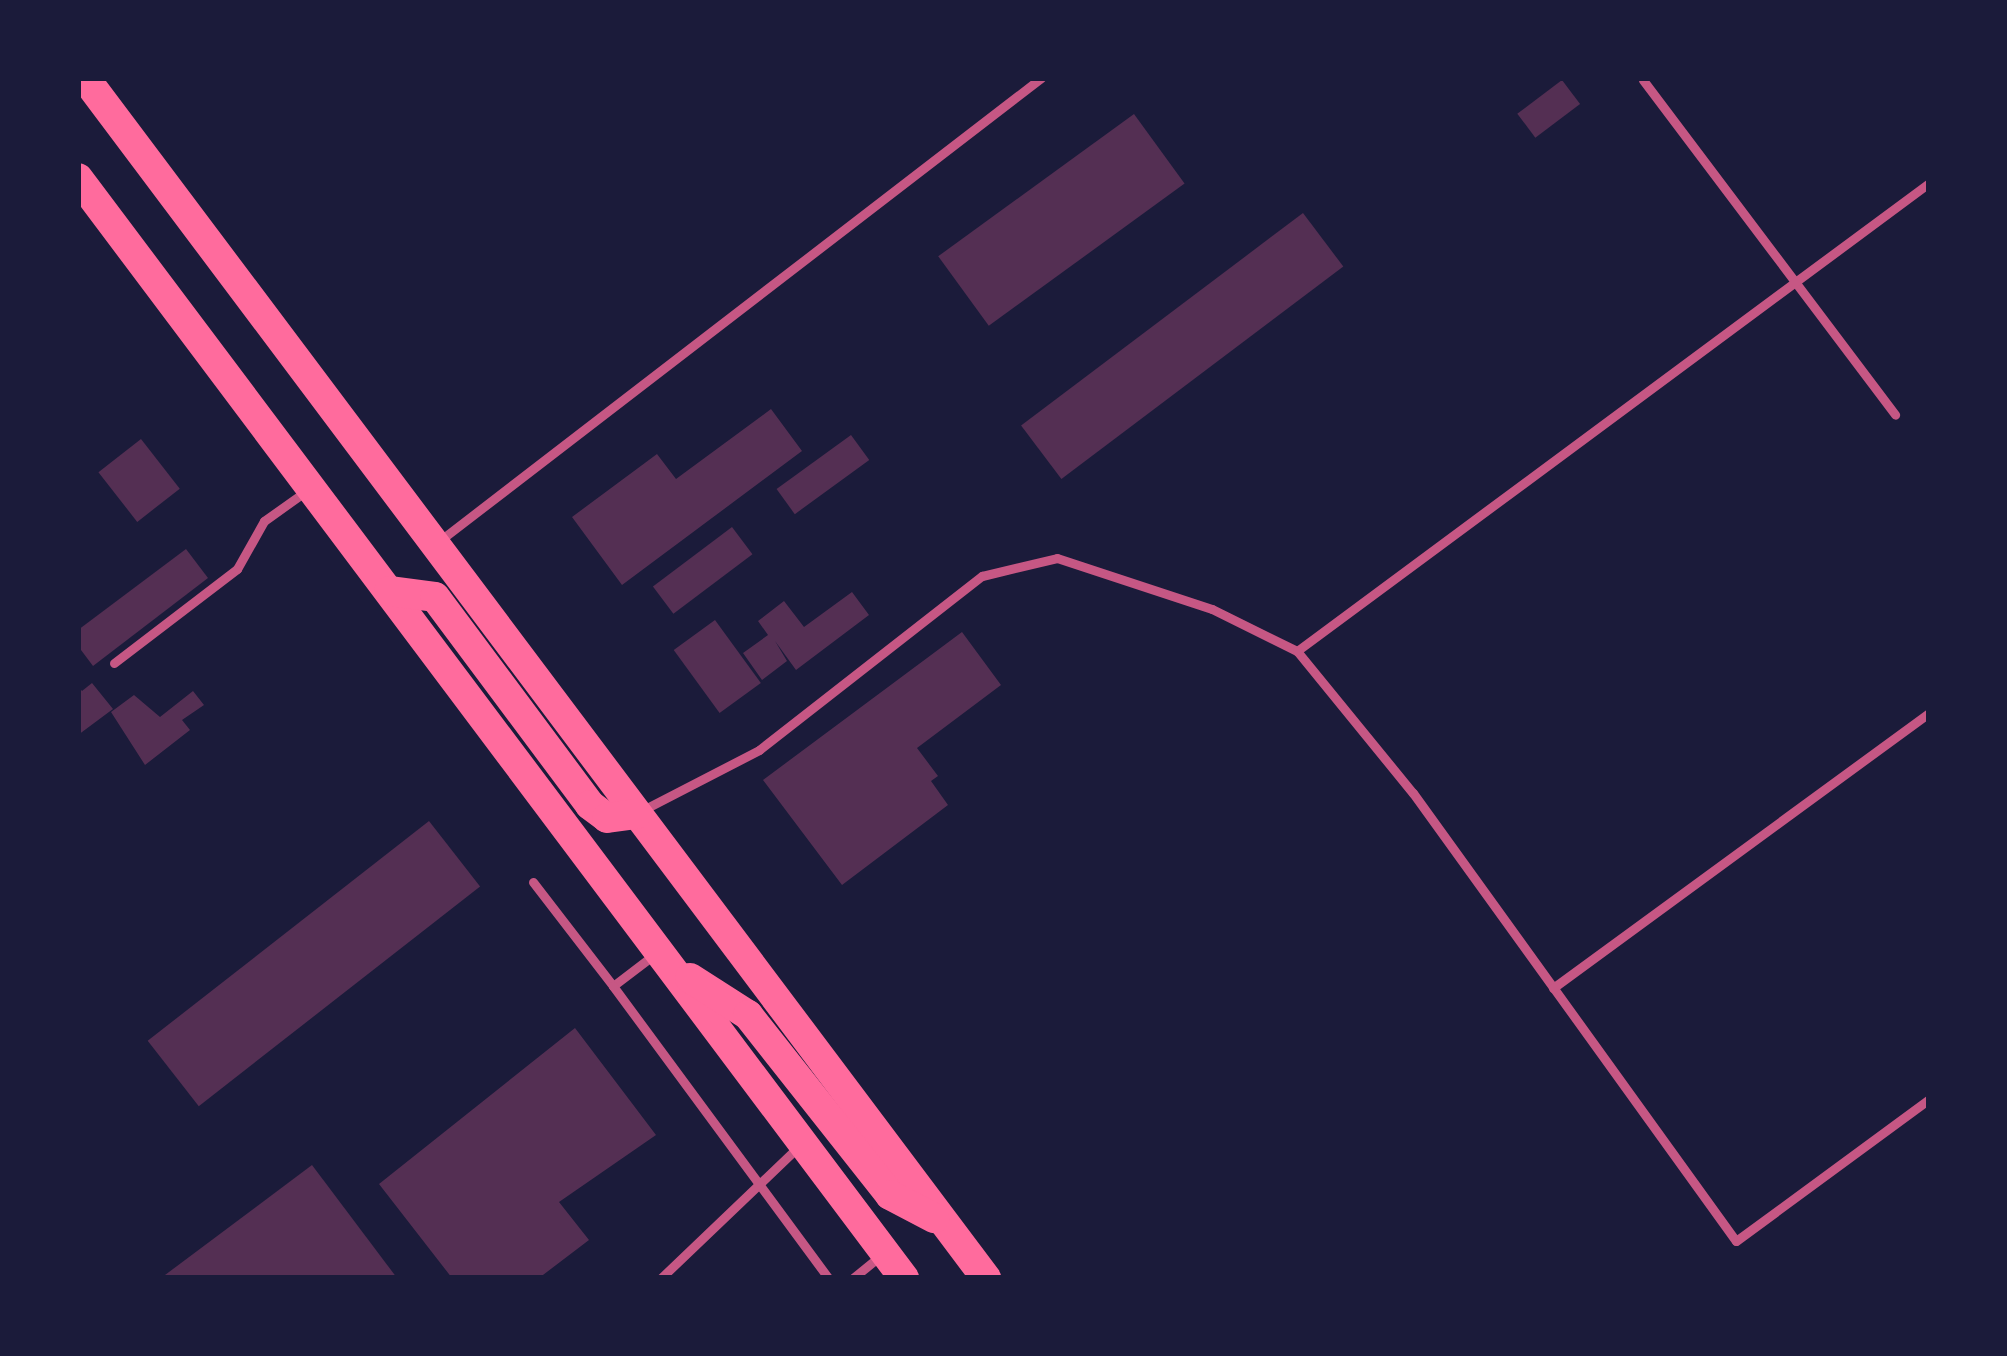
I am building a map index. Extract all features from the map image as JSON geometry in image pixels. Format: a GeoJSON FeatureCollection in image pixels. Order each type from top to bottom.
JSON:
{"type":"FeatureCollection","features":[{"type":"Feature","properties":{"kind":"main road"},"geometry":{"type":"LineString","coordinates":[[85,78],[438,542],[986,1278]]}},
{"type":"Feature","properties":{"kind":"main road"},"geometry":{"type":"LineString","coordinates":[[78,178],[904,1278]]}},
{"type":"Feature","properties":{"kind":"main road"},"geometry":{"type":"LineString","coordinates":[[389,591],[435,597],[590,805],[607,818],[637,814]]}},
{"type":"Feature","properties":{"kind":"main road"},"geometry":{"type":"LineString","coordinates":[[664,957],[748,1015],[890,1195],[944,1224]]}},
{"type":"Feature","properties":{"kind":"lane"},"geometry":{"type":"LineString","coordinates":[[438,542],[1041,78]]}},
{"type":"Feature","properties":{"kind":"lane"},"geometry":{"type":"LineString","coordinates":[[1643,80],[1895,415]]}},
{"type":"Feature","properties":{"kind":"lane"},"geometry":{"type":"LineString","coordinates":[[1297,651],[1929,183]]}},
{"type":"Feature","properties":{"kind":"lane"},"geometry":{"type":"LineString","coordinates":[[114,663],[237,569],[264,521],[311,488]]}},
{"type":"Feature","properties":{"kind":"lane"},"geometry":{"type":"LineString","coordinates":[[637,814],[759,750],[982,576],[1057,558],[1212,609],[1297,651],[1413,793],[1736,1240],[1929,1099]]}},
{"type":"Feature","properties":{"kind":"lane"},"geometry":{"type":"LineString","coordinates":[[1553,988],[1929,713]]}},
{"type":"Feature","properties":{"kind":"lane"},"geometry":{"type":"LineString","coordinates":[[533,882],[828,1278]]}},
{"type":"Feature","properties":{"kind":"lane"},"geometry":{"type":"LineString","coordinates":[[613,986],[664,957]]}},
{"type":"Feature","properties":{"kind":"lane"},"geometry":{"type":"LineString","coordinates":[[661,1278],[802,1142]]}},
{"type":"Feature","properties":{"kind":"lane"},"geometry":{"type":"LineString","coordinates":[[853,1278],[884,1252]]}},
{"type":"Feature","properties":{"kind":"building"},"geometry":{"type":"Polygon","coordinates":[[[1562,80],[1580,104],[1535,138],[1517,114],[1562,80]]]}},
{"type":"Feature","properties":{"kind":"building"},"geometry":{"type":"Polygon","coordinates":[[[1134,114],[1185,184],[989,326],[938,256],[1134,114]]]}},
{"type":"Feature","properties":{"kind":"building"},"geometry":{"type":"Polygon","coordinates":[[[1303,213],[1343,267],[1061,479],[1021,425],[1303,213]]]}},
{"type":"Feature","properties":{"kind":"building"},"geometry":{"type":"Polygon","coordinates":[[[771,409],[802,451],[622,585],[572,517],[657,454],[676,479],[771,409]]]}},
{"type":"Feature","properties":{"kind":"building"},"geometry":{"type":"Polygon","coordinates":[[[851,435],[869,460],[795,514],[777,489],[851,435]]]}},
{"type":"Feature","properties":{"kind":"building"},"geometry":{"type":"Polygon","coordinates":[[[141,439],[180,489],[137,522],[98,472],[141,439]]]}},
{"type":"Feature","properties":{"kind":"building"},"geometry":{"type":"Polygon","coordinates":[[[732,527],[752,554],[673,614],[653,587],[732,527]]]}},
{"type":"Feature","properties":{"kind":"building"},"geometry":{"type":"Polygon","coordinates":[[[186,549],[208,578],[93,666],[78,646],[78,630],[186,549]]]}},
{"type":"Feature","properties":{"kind":"building"},"geometry":{"type":"Polygon","coordinates":[[[852,592],[869,615],[796,670],[775,641],[787,661],[762,680],[743,653],[768,635],[758,621],[784,601],[804,627],[852,592]]]}},
{"type":"Feature","properties":{"kind":"building"},"geometry":{"type":"Polygon","coordinates":[[[715,620],[761,683],[720,713],[674,650],[715,620]]]}},
{"type":"Feature","properties":{"kind":"building"},"geometry":{"type":"Polygon","coordinates":[[[962,632],[1001,685],[917,748],[938,776],[931,781],[948,805],[842,885],[763,780],[962,632]]]}},
{"type":"Feature","properties":{"kind":"building"},"geometry":{"type":"Polygon","coordinates":[[[92,683],[113,709],[78,735],[78,686],[82,691],[92,683]]]}},
{"type":"Feature","properties":{"kind":"building"},"geometry":{"type":"Polygon","coordinates":[[[193,691],[204,705],[182,720],[190,730],[145,765],[111,712],[134,695],[160,717],[193,691]]]}},
{"type":"Feature","properties":{"kind":"building"},"geometry":{"type":"Polygon","coordinates":[[[429,821],[480,886],[199,1106],[148,1041],[429,821]]]}},
{"type":"Feature","properties":{"kind":"building"},"geometry":{"type":"Polygon","coordinates":[[[575,1028],[656,1135],[559,1202],[589,1240],[539,1278],[452,1278],[379,1184],[575,1028]]]}},
{"type":"Feature","properties":{"kind":"building"},"geometry":{"type":"Polygon","coordinates":[[[312,1165],[397,1278],[161,1278],[312,1165]]]}}]}
